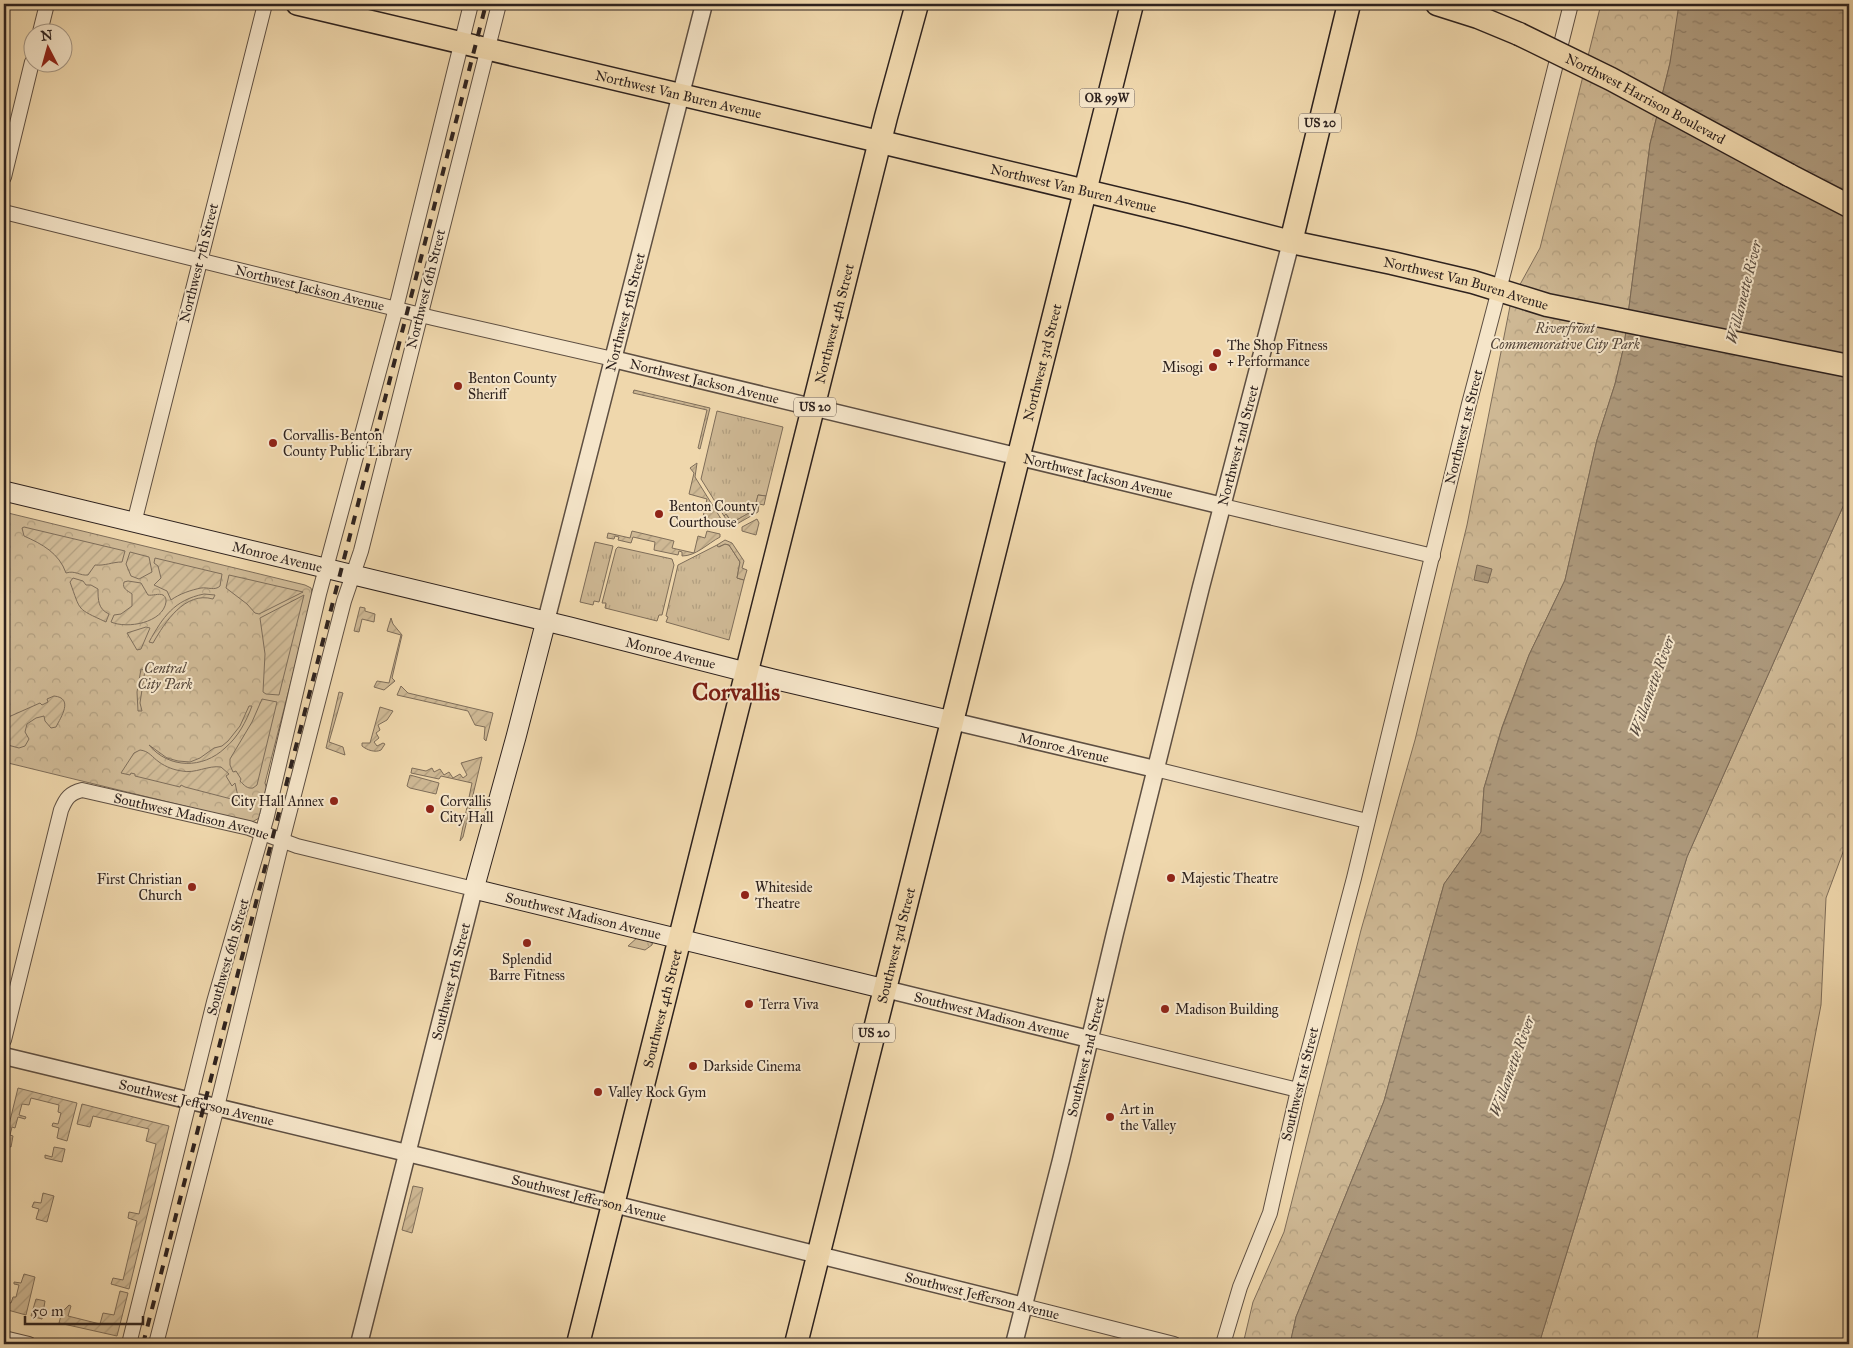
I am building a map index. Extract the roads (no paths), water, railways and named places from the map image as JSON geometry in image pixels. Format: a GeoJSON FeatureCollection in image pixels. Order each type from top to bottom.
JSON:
{"type":"FeatureCollection","features":[{"type":"Feature","properties":{"kind":"highway","name":"Northwest 4th Street"},"geometry":{"type":"LineString","coordinates":[[747,672],[917,4]]}},
{"type":"Feature","properties":{"kind":"highway","name":"Northwest 3rd Street"},"geometry":{"type":"LineString","coordinates":[[952,721],[1132,4]]}},
{"type":"Feature","properties":{"kind":"highway","name":"Northwest 2nd Street"},"geometry":{"type":"LineString","coordinates":[[1291,242],[1349,4]]}},
{"type":"Feature","properties":{"kind":"highway","name":"Northwest Harrison Boulevard"},"geometry":{"type":"LineString","coordinates":[[1437,4],[1519,34],[1610,79],[1849,206]]}},
{"type":"Feature","properties":{"kind":"highway","name":"Northwest Van Buren Avenue"},"geometry":{"type":"LineString","coordinates":[[881,142],[1291,242],[1392,262],[1500,290],[1547,305],[1849,366]]}},
{"type":"Feature","properties":{"kind":"highway","name":"Southwest 4th Street"},"geometry":{"type":"LineString","coordinates":[[578,1344],[747,672]]}},
{"type":"Feature","properties":{"kind":"highway","name":"Southwest 3rd Street"},"geometry":{"type":"LineString","coordinates":[[796,1344],[952,721]]}},
{"type":"Feature","properties":{"kind":"main road","name":"Northwest Van Buren Avenue"},"geometry":{"type":"LineString","coordinates":[[297,4],[881,142]]}},
{"type":"Feature","properties":{"kind":"main road","name":"Monroe Avenue"},"geometry":{"type":"LineString","coordinates":[[4,491],[952,721]]}},
{"type":"Feature","properties":{"kind":"main road","name":"Southwest 5th Street"},"geometry":{"type":"LineString","coordinates":[[474,889],[546,621]]}},
{"type":"Feature","properties":{"kind":"main road","name":"Southwest Madison Avenue"},"geometry":{"type":"LineString","coordinates":[[474,889],[885,989]]}},
{"type":"Feature","properties":{"kind":"street"},"geometry":{"type":"LineString","coordinates":[[42,22],[47,4]]}},
{"type":"Feature","properties":{"kind":"street","name":"Northwest 7th Street"},"geometry":{"type":"LineString","coordinates":[[134,523],[264,4]]}},
{"type":"Feature","properties":{"kind":"street","name":"Northwest 6th Street"},"geometry":{"type":"LineString","coordinates":[[326,569],[396,308],[470,4]]}},
{"type":"Feature","properties":{"kind":"street","name":"Northwest 6th Street"},"geometry":{"type":"LineString","coordinates":[[354,575],[419,314],[500,4]]}},
{"type":"Feature","properties":{"kind":"street","name":"Northwest 5th Street"},"geometry":{"type":"LineString","coordinates":[[546,621],[704,4]]}},
{"type":"Feature","properties":{"kind":"street","name":"Northwest 1st Street"},"geometry":{"type":"LineString","coordinates":[[1367,821],[1488,328],[1500,290],[1571,4]]}},
{"type":"Feature","properties":{"kind":"street"},"geometry":{"type":"LineString","coordinates":[[4,177],[30,72]]}},
{"type":"Feature","properties":{"kind":"street","name":"Northwest Jackson Avenue"},"geometry":{"type":"LineString","coordinates":[[4,212],[419,314],[1433,556]]}},
{"type":"Feature","properties":{"kind":"street","name":"Northwest 2nd Street"},"geometry":{"type":"LineString","coordinates":[[1155,769],[1291,242]]}},
{"type":"Feature","properties":{"kind":"street","name":"Southwest 6th Street"},"geometry":{"type":"LineString","coordinates":[[129,1344],[225,961],[262,833],[326,569]]}},
{"type":"Feature","properties":{"kind":"street","name":"Southwest 6th Street"},"geometry":{"type":"LineString","coordinates":[[156,1344],[217,1107],[282,841],[344,601],[354,575]]}},
{"type":"Feature","properties":{"kind":"street","name":"Monroe Avenue"},"geometry":{"type":"LineString","coordinates":[[952,721],[1367,821]]}},
{"type":"Feature","properties":{"kind":"street","name":"Southwest 2nd Street"},"geometry":{"type":"LineString","coordinates":[[1014,1344],[1061,1160],[1155,769]]}},
{"type":"Feature","properties":{"kind":"street","name":"Southwest Madison Avenue"},"geometry":{"type":"LineString","coordinates":[[4,1040],[61,810],[68,796],[76,791],[82,790],[250,828],[296,846],[474,889]]}},
{"type":"Feature","properties":{"kind":"street","name":"Southwest 1st Street"},"geometry":{"type":"LineString","coordinates":[[1223,1344],[1240,1287],[1270,1213],[1298,1090],[1367,821]]}},
{"type":"Feature","properties":{"kind":"street","name":"Southwest 5th Street"},"geometry":{"type":"LineString","coordinates":[[359,1344],[474,889]]}},
{"type":"Feature","properties":{"kind":"street","name":"Southwest Madison Avenue"},"geometry":{"type":"LineString","coordinates":[[885,989],[1298,1090]]}},
{"type":"Feature","properties":{"kind":"street","name":"Southwest Jefferson Avenue"},"geometry":{"type":"LineString","coordinates":[[4,1056],[408,1153],[1174,1344]]}},
{"type":"Feature","properties":{"kind":"street"},"geometry":{"type":"LineString","coordinates":[[4,1338],[29,1344]]}},
{"type":"Feature","properties":{"kind":"water","name":"Willamette River"},"geometry":{"type":"Polygon","coordinates":[[[1679,4],[1849,4],[1849,493],[1687,857],[1539,1344],[1290,1344],[1296,1317],[1384,1101],[1444,884],[1481,832],[1484,788],[1502,728],[1529,655],[1565,580],[1597,440],[1615,384],[1624,346],[1650,144],[1670,63],[1679,4]]]}},
{"type":"Feature","properties":{"kind":"water"},"geometry":{"type":"Polygon","coordinates":[[[1477,565],[1492,569],[1488,583],[1474,580],[1477,565]]]}},
{"type":"Feature","properties":{"kind":"railway"},"geometry":{"type":"LineString","coordinates":[[143,1344],[486,4]]}},
{"type":"Feature","properties":{"kind":"place","name":"The Shop Fitness + Performance"},"geometry":{"type":"Point","coordinates":[1217,353]}},
{"type":"Feature","properties":{"kind":"place","name":"Misogi"},"geometry":{"type":"Point","coordinates":[1213,367]}},
{"type":"Feature","properties":{"kind":"place","name":"Benton County Sheriff"},"geometry":{"type":"Point","coordinates":[458,386]}},
{"type":"Feature","properties":{"kind":"place","name":"Corvallis-Benton County Public Library"},"geometry":{"type":"Point","coordinates":[273,443]}},
{"type":"Feature","properties":{"kind":"place","name":"Benton County Courthouse"},"geometry":{"type":"Point","coordinates":[659,514]}},
{"type":"Feature","properties":{"kind":"place","name":"City Hall Annex"},"geometry":{"type":"Point","coordinates":[334,801]}},
{"type":"Feature","properties":{"kind":"place","name":"Corvallis City Hall"},"geometry":{"type":"Point","coordinates":[430,809]}},
{"type":"Feature","properties":{"kind":"place","name":"Majestic Theatre"},"geometry":{"type":"Point","coordinates":[1171,878]}},
{"type":"Feature","properties":{"kind":"place","name":"First Christian Church"},"geometry":{"type":"Point","coordinates":[192,887]}},
{"type":"Feature","properties":{"kind":"place","name":"Whiteside Theatre"},"geometry":{"type":"Point","coordinates":[745,895]}},
{"type":"Feature","properties":{"kind":"place","name":"Splendid Barre Fitness"},"geometry":{"type":"Point","coordinates":[527,943]}},
{"type":"Feature","properties":{"kind":"place","name":"Terra Viva"},"geometry":{"type":"Point","coordinates":[749,1004]}},
{"type":"Feature","properties":{"kind":"place","name":"Madison Building"},"geometry":{"type":"Point","coordinates":[1165,1009]}},
{"type":"Feature","properties":{"kind":"place","name":"Darkside Cinema"},"geometry":{"type":"Point","coordinates":[693,1066]}},
{"type":"Feature","properties":{"kind":"place","name":"Valley Rock Gym"},"geometry":{"type":"Point","coordinates":[598,1092]}},
{"type":"Feature","properties":{"kind":"place","name":"Art in the Valley"},"geometry":{"type":"Point","coordinates":[1110,1117]}},
{"type":"Feature","properties":{"kind":"district","name":"Corvallis"},"geometry":{"type":"Point","coordinates":[736,692]}},
{"type":"Feature","properties":{"kind":"park label","name":"Riverfront Commemorative City Park"},"geometry":{"type":"Point","coordinates":[1565,336]}},
{"type":"Feature","properties":{"kind":"park label","name":"Central City Park"},"geometry":{"type":"Point","coordinates":[165,676]}}]}
